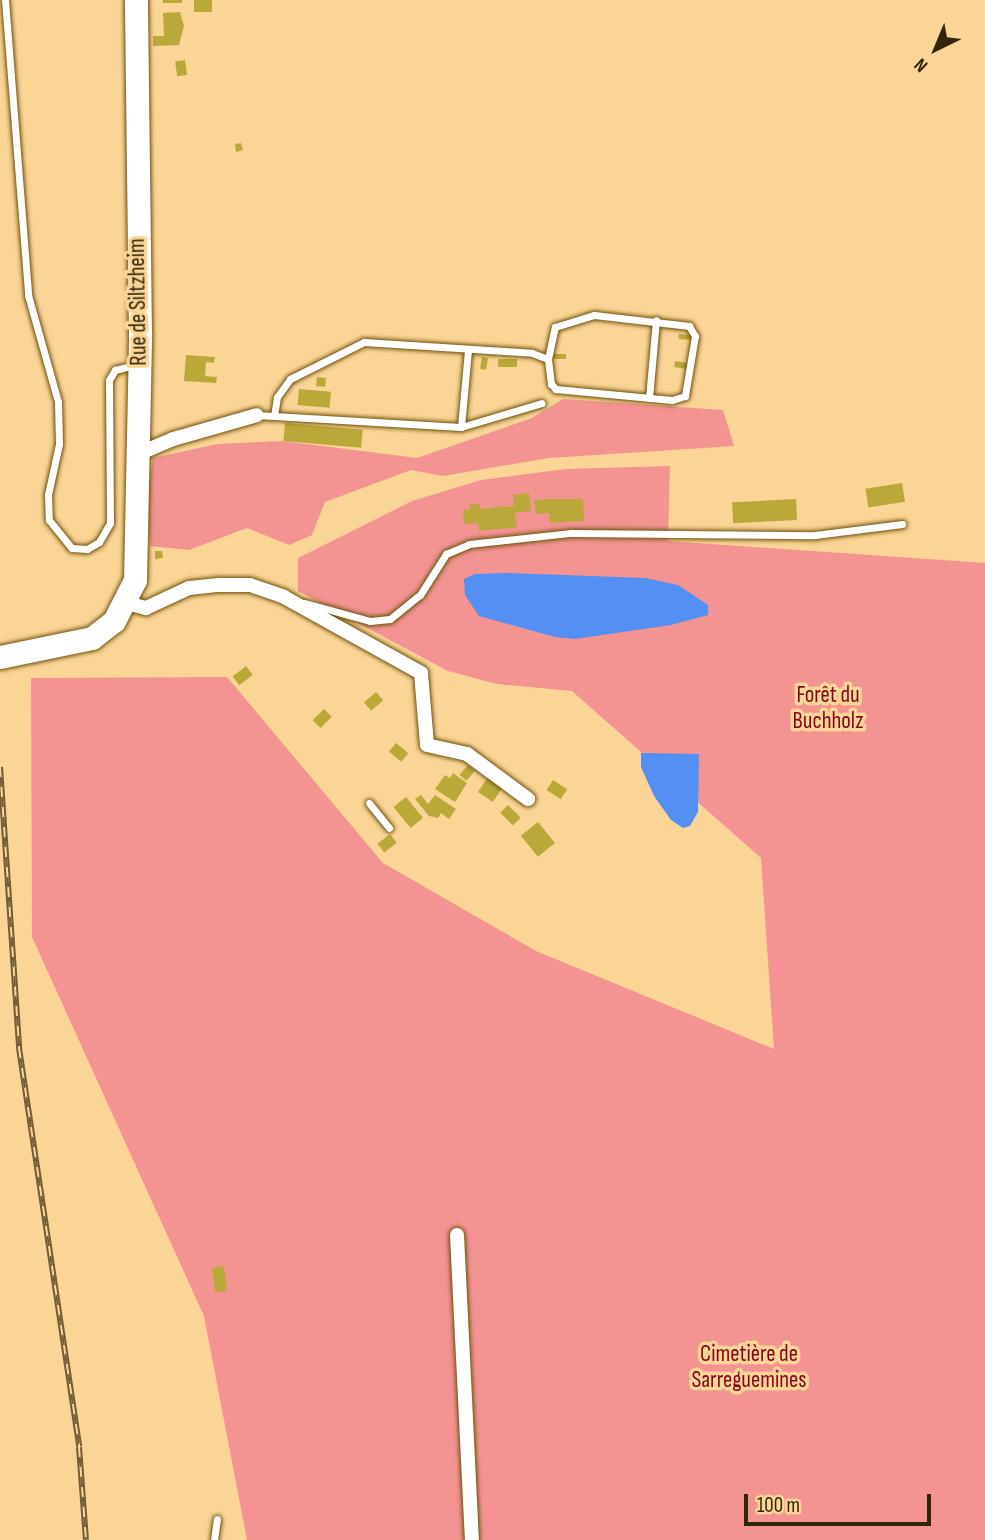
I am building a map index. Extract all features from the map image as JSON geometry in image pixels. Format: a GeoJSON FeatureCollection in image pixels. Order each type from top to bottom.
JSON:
{"type":"FeatureCollection","features":[{"type":"Feature","properties":{"kind":"main road","name":"Rue de Siltzheim"},"geometry":{"type":"LineString","coordinates":[[127,603],[136,565],[138,454],[136,0]]}},
{"type":"Feature","properties":{"kind":"main road"},"geometry":{"type":"LineString","coordinates":[[0,657],[92,638],[114,621],[127,603]]}},
{"type":"Feature","properties":{"kind":"street"},"geometry":{"type":"LineString","coordinates":[[138,454],[173,439],[257,415]]}},
{"type":"Feature","properties":{"kind":"street"},"geometry":{"type":"LineString","coordinates":[[127,603],[146,608],[189,588],[222,585],[250,585],[284,597],[421,673],[427,745],[467,754],[528,799]]}},
{"type":"Feature","properties":{"kind":"street"},"geometry":{"type":"LineString","coordinates":[[457,1236],[472,1537]]}},
{"type":"Feature","properties":{"kind":"lane"},"geometry":{"type":"LineString","coordinates":[[5,0],[27,295],[58,402],[59,444],[48,495],[49,520],[72,548],[87,549],[99,541],[110,523],[109,380],[116,370],[139,365]]}},
{"type":"Feature","properties":{"kind":"lane"},"geometry":{"type":"LineString","coordinates":[[594,315],[682,322],[695,336],[685,396],[649,398],[556,389],[551,384],[548,359],[551,334],[558,323],[594,315]]}},
{"type":"Feature","properties":{"kind":"lane"},"geometry":{"type":"LineString","coordinates":[[649,398],[656,320]]}},
{"type":"Feature","properties":{"kind":"lane"},"geometry":{"type":"LineString","coordinates":[[274,416],[277,397],[290,379],[364,342],[533,353],[548,359]]}},
{"type":"Feature","properties":{"kind":"lane"},"geometry":{"type":"LineString","coordinates":[[461,427],[468,350]]}},
{"type":"Feature","properties":{"kind":"lane"},"geometry":{"type":"LineString","coordinates":[[257,415],[461,427],[542,403]]}},
{"type":"Feature","properties":{"kind":"lane"},"geometry":{"type":"LineString","coordinates":[[284,597],[370,621],[390,619],[421,595],[446,554],[468,544],[571,533],[815,535],[902,524]]}},
{"type":"Feature","properties":{"kind":"lane"},"geometry":{"type":"LineString","coordinates":[[369,803],[389,828]]}},
{"type":"Feature","properties":{"kind":"lane"},"geometry":{"type":"LineString","coordinates":[[214,1540],[217,1519]]}},
{"type":"Feature","properties":{"kind":"green space"},"geometry":{"type":"Polygon","coordinates":[[[563,399],[723,410],[734,446],[549,458],[443,476],[411,470],[325,502],[312,535],[289,545],[247,528],[189,550],[150,546],[147,492],[153,458],[217,444],[283,441],[417,458],[532,418],[563,399]]]}},
{"type":"Feature","properties":{"kind":"green space"},"geometry":{"type":"Polygon","coordinates":[[[670,466],[668,541],[985,563],[985,1540],[247,1540],[204,1316],[32,937],[31,678],[227,677],[383,863],[536,951],[774,1049],[761,858],[572,691],[497,684],[448,671],[298,591],[298,558],[412,501],[481,480],[566,469],[670,466]]]}},
{"type":"Feature","properties":{"kind":"water"},"geometry":{"type":"Polygon","coordinates":[[[475,574],[645,578],[678,585],[708,605],[708,615],[671,625],[575,639],[555,637],[479,616],[465,595],[464,579],[475,574]]]}},
{"type":"Feature","properties":{"kind":"water"},"geometry":{"type":"Polygon","coordinates":[[[641,753],[699,754],[698,812],[690,826],[683,828],[671,820],[654,796],[641,767],[641,753]]]}},
{"type":"Feature","properties":{"kind":"building"},"geometry":{"type":"Polygon","coordinates":[[[163,0],[182,0],[182,3],[163,3],[163,0]]]}},
{"type":"Feature","properties":{"kind":"building"},"geometry":{"type":"Polygon","coordinates":[[[194,0],[212,0],[212,12],[194,12],[194,0]]]}},
{"type":"Feature","properties":{"kind":"building"},"geometry":{"type":"Polygon","coordinates":[[[180,12],[184,26],[179,45],[153,46],[153,36],[164,36],[163,13],[180,12]]]}},
{"type":"Feature","properties":{"kind":"building"},"geometry":{"type":"Polygon","coordinates":[[[185,60],[187,75],[177,76],[175,61],[185,60]]]}},
{"type":"Feature","properties":{"kind":"building"},"geometry":{"type":"Polygon","coordinates":[[[241,143],[243,150],[236,152],[235,144],[241,143]]]}},
{"type":"Feature","properties":{"kind":"building"},"geometry":{"type":"Polygon","coordinates":[[[679,334],[691,335],[691,340],[679,339],[679,334]]]}},
{"type":"Feature","properties":{"kind":"building"},"geometry":{"type":"Polygon","coordinates":[[[553,354],[566,354],[566,359],[553,359],[553,354]]]}},
{"type":"Feature","properties":{"kind":"building"},"geometry":{"type":"Polygon","coordinates":[[[186,355],[215,357],[214,363],[206,362],[205,376],[217,377],[216,383],[184,381],[186,355]]]}},
{"type":"Feature","properties":{"kind":"building"},"geometry":{"type":"Polygon","coordinates":[[[482,357],[488,358],[486,370],[480,369],[482,357]]]}},
{"type":"Feature","properties":{"kind":"building"},"geometry":{"type":"Polygon","coordinates":[[[498,359],[517,359],[517,367],[498,367],[498,359]]]}},
{"type":"Feature","properties":{"kind":"building"},"geometry":{"type":"Polygon","coordinates":[[[675,361],[688,363],[687,369],[674,367],[675,361]]]}},
{"type":"Feature","properties":{"kind":"building"},"geometry":{"type":"Polygon","coordinates":[[[317,377],[326,378],[325,387],[316,386],[317,377]]]}},
{"type":"Feature","properties":{"kind":"building"},"geometry":{"type":"Polygon","coordinates":[[[299,389],[331,392],[329,408],[298,405],[299,389]]]}},
{"type":"Feature","properties":{"kind":"building"},"geometry":{"type":"Polygon","coordinates":[[[285,423],[363,430],[361,448],[283,441],[285,423]]]}},
{"type":"Feature","properties":{"kind":"building"},"geometry":{"type":"Polygon","coordinates":[[[902,483],[905,502],[868,508],[865,489],[902,483]]]}},
{"type":"Feature","properties":{"kind":"building"},"geometry":{"type":"Polygon","coordinates":[[[529,493],[531,511],[515,513],[517,527],[479,531],[478,523],[464,524],[463,510],[470,510],[470,504],[479,504],[480,509],[514,506],[513,495],[529,493]]]}},
{"type":"Feature","properties":{"kind":"building"},"geometry":{"type":"Polygon","coordinates":[[[583,499],[584,521],[550,523],[549,513],[536,514],[534,500],[583,499]]]}},
{"type":"Feature","properties":{"kind":"building"},"geometry":{"type":"Polygon","coordinates":[[[796,499],[797,520],[733,523],[732,502],[796,499]]]}},
{"type":"Feature","properties":{"kind":"building"},"geometry":{"type":"Polygon","coordinates":[[[155,551],[162,551],[163,558],[155,559],[155,551]]]}},
{"type":"Feature","properties":{"kind":"building"},"geometry":{"type":"Polygon","coordinates":[[[246,666],[253,675],[239,685],[233,676],[246,666]]]}},
{"type":"Feature","properties":{"kind":"building"},"geometry":{"type":"Polygon","coordinates":[[[376,692],[383,700],[371,711],[364,702],[376,692]]]}},
{"type":"Feature","properties":{"kind":"building"},"geometry":{"type":"Polygon","coordinates":[[[324,709],[332,717],[320,728],[313,720],[324,709]]]}},
{"type":"Feature","properties":{"kind":"building"},"geometry":{"type":"Polygon","coordinates":[[[396,743],[408,753],[401,762],[389,751],[396,743]]]}},
{"type":"Feature","properties":{"kind":"building"},"geometry":{"type":"Polygon","coordinates":[[[468,765],[475,771],[466,781],[459,775],[468,765]]]}},
{"type":"Feature","properties":{"kind":"building"},"geometry":{"type":"Polygon","coordinates":[[[453,773],[467,783],[455,802],[435,789],[445,775],[450,778],[453,773]]]}},
{"type":"Feature","properties":{"kind":"building"},"geometry":{"type":"Polygon","coordinates":[[[488,777],[503,787],[493,802],[478,792],[488,777]]]}},
{"type":"Feature","properties":{"kind":"building"},"geometry":{"type":"Polygon","coordinates":[[[553,780],[567,789],[561,799],[546,790],[553,780]]]}},
{"type":"Feature","properties":{"kind":"building"},"geometry":{"type":"Polygon","coordinates":[[[421,795],[428,804],[435,795],[456,809],[449,819],[441,813],[438,818],[429,816],[415,799],[421,795]]]}},
{"type":"Feature","properties":{"kind":"building"},"geometry":{"type":"Polygon","coordinates":[[[406,797],[423,818],[411,828],[394,807],[406,797]]]}},
{"type":"Feature","properties":{"kind":"building"},"geometry":{"type":"Polygon","coordinates":[[[508,805],[521,818],[513,826],[500,813],[508,805]]]}},
{"type":"Feature","properties":{"kind":"building"},"geometry":{"type":"Polygon","coordinates":[[[538,822],[555,843],[538,857],[521,836],[538,822]]]}},
{"type":"Feature","properties":{"kind":"building"},"geometry":{"type":"Polygon","coordinates":[[[390,834],[397,843],[384,853],[377,844],[390,834]]]}},
{"type":"Feature","properties":{"kind":"building"},"geometry":{"type":"Polygon","coordinates":[[[224,1266],[227,1291],[215,1292],[212,1267],[224,1266]]]}},
{"type":"Feature","properties":{"kind":"railway"},"geometry":{"type":"LineString","coordinates":[[0,767],[19,1048],[79,1447],[86,1540]]}},
{"type":"Feature","properties":{"kind":"park label","name":"Forêt du Buchholz"},"geometry":{"type":"Point","coordinates":[828,708]}},
{"type":"Feature","properties":{"kind":"park label","name":"Cimetière de Sarreguemines"},"geometry":{"type":"Point","coordinates":[749,1367]}}]}
